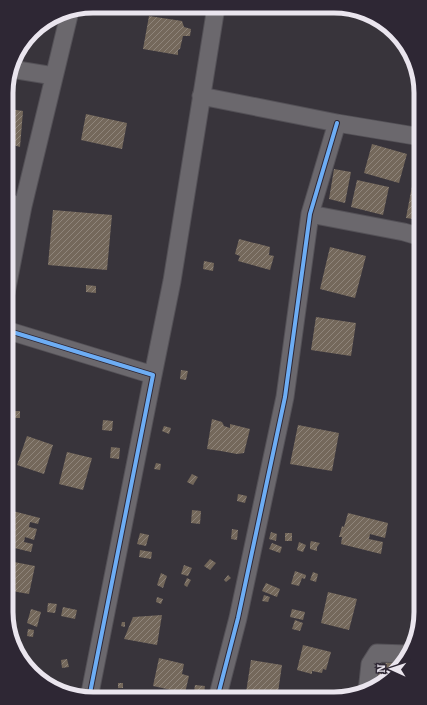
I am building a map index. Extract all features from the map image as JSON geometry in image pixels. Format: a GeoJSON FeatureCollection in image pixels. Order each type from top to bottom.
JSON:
{"type":"FeatureCollection","features":[{"type":"Feature","properties":{"kind":"street"},"geometry":{"type":"LineString","coordinates":[[90,692],[172,281],[215,13]]}},
{"type":"Feature","properties":{"kind":"street"},"geometry":{"type":"LineString","coordinates":[[13,255],[23,206],[69,17]]}},
{"type":"Feature","properties":{"kind":"street"},"geometry":{"type":"LineString","coordinates":[[16,70],[54,76]]}},
{"type":"Feature","properties":{"kind":"street"},"geometry":{"type":"LineString","coordinates":[[201,96],[337,123],[414,136]]}},
{"type":"Feature","properties":{"kind":"street"},"geometry":{"type":"LineString","coordinates":[[219,692],[238,618],[285,397],[310,214],[337,123]]}},
{"type":"Feature","properties":{"kind":"street"},"geometry":{"type":"LineString","coordinates":[[13,204],[23,206]]}},
{"type":"Feature","properties":{"kind":"street"},"geometry":{"type":"LineString","coordinates":[[310,214],[414,235]]}},
{"type":"Feature","properties":{"kind":"street"},"geometry":{"type":"LineString","coordinates":[[13,332],[153,375]]}},
{"type":"Feature","properties":{"kind":"street"},"geometry":{"type":"LineString","coordinates":[[368,684],[370,664],[377,653],[401,654]]}},
{"type":"Feature","properties":{"kind":"building"},"geometry":{"type":"Polygon","coordinates":[[[149,16],[182,21],[184,27],[191,29],[190,36],[183,36],[180,49],[178,50],[178,55],[143,49],[149,16]]]}},
{"type":"Feature","properties":{"kind":"building"},"geometry":{"type":"Polygon","coordinates":[[[13,109],[23,111],[20,147],[13,145],[13,109]]]}},
{"type":"Feature","properties":{"kind":"building"},"geometry":{"type":"Polygon","coordinates":[[[86,114],[127,123],[122,149],[81,140],[86,114]]]}},
{"type":"Feature","properties":{"kind":"building"},"geometry":{"type":"Polygon","coordinates":[[[372,144],[407,154],[399,183],[364,173],[372,144]]]}},
{"type":"Feature","properties":{"kind":"building"},"geometry":{"type":"Polygon","coordinates":[[[334,169],[351,172],[345,203],[329,199],[334,169]]]}},
{"type":"Feature","properties":{"kind":"building"},"geometry":{"type":"Polygon","coordinates":[[[357,180],[389,187],[383,215],[351,207],[357,180]]]}},
{"type":"Feature","properties":{"kind":"building"},"geometry":{"type":"Polygon","coordinates":[[[412,186],[414,186],[414,219],[406,218],[412,186]]]}},
{"type":"Feature","properties":{"kind":"building"},"geometry":{"type":"Polygon","coordinates":[[[53,210],[112,215],[107,270],[48,265],[53,210]]]}},
{"type":"Feature","properties":{"kind":"building"},"geometry":{"type":"Polygon","coordinates":[[[239,239],[270,247],[269,255],[274,256],[270,270],[238,261],[240,256],[235,254],[239,239]]]}},
{"type":"Feature","properties":{"kind":"building"},"geometry":{"type":"Polygon","coordinates":[[[330,247],[366,256],[355,298],[320,289],[330,247]]]}},
{"type":"Feature","properties":{"kind":"building"},"geometry":{"type":"Polygon","coordinates":[[[204,261],[214,263],[213,271],[203,269],[204,261]]]}},
{"type":"Feature","properties":{"kind":"building"},"geometry":{"type":"Polygon","coordinates":[[[86,285],[96,286],[96,293],[86,292],[86,285]]]}},
{"type":"Feature","properties":{"kind":"building"},"geometry":{"type":"Polygon","coordinates":[[[316,317],[356,323],[351,356],[311,350],[316,317]]]}},
{"type":"Feature","properties":{"kind":"building"},"geometry":{"type":"Polygon","coordinates":[[[181,370],[188,371],[186,380],[180,379],[181,370]]]}},
{"type":"Feature","properties":{"kind":"building"},"geometry":{"type":"Polygon","coordinates":[[[13,411],[20,411],[20,418],[13,418],[13,411]]]}},
{"type":"Feature","properties":{"kind":"building"},"geometry":{"type":"Polygon","coordinates":[[[212,419],[222,422],[224,426],[230,428],[230,424],[250,429],[244,453],[237,454],[207,449],[212,419]]]}},
{"type":"Feature","properties":{"kind":"building"},"geometry":{"type":"Polygon","coordinates":[[[103,420],[113,421],[112,431],[102,430],[103,420]]]}},
{"type":"Feature","properties":{"kind":"building"},"geometry":{"type":"Polygon","coordinates":[[[298,425],[339,433],[332,471],[290,464],[298,425]]]}},
{"type":"Feature","properties":{"kind":"building"},"geometry":{"type":"Polygon","coordinates":[[[164,426],[171,428],[169,434],[162,431],[164,426]]]}},
{"type":"Feature","properties":{"kind":"building"},"geometry":{"type":"Polygon","coordinates":[[[27,436],[53,445],[44,474],[17,465],[27,436]]]}},
{"type":"Feature","properties":{"kind":"building"},"geometry":{"type":"Polygon","coordinates":[[[111,447],[120,448],[119,459],[110,458],[111,447]]]}},
{"type":"Feature","properties":{"kind":"building"},"geometry":{"type":"Polygon","coordinates":[[[67,452],[92,458],[83,490],[59,484],[67,452]]]}},
{"type":"Feature","properties":{"kind":"building"},"geometry":{"type":"Polygon","coordinates":[[[156,463],[161,464],[160,470],[154,469],[156,463]]]}},
{"type":"Feature","properties":{"kind":"building"},"geometry":{"type":"Polygon","coordinates":[[[192,474],[198,477],[193,485],[187,482],[192,474]]]}},
{"type":"Feature","properties":{"kind":"building"},"geometry":{"type":"Polygon","coordinates":[[[238,494],[247,496],[245,503],[237,501],[238,494]]]}},
{"type":"Feature","properties":{"kind":"building"},"geometry":{"type":"Polygon","coordinates":[[[192,510],[201,511],[200,524],[191,523],[192,510]]]}},
{"type":"Feature","properties":{"kind":"building"},"geometry":{"type":"Polygon","coordinates":[[[13,511],[40,518],[38,524],[30,522],[29,527],[37,529],[34,540],[25,537],[24,542],[33,544],[31,552],[13,548],[13,511]]]}},
{"type":"Feature","properties":{"kind":"building"},"geometry":{"type":"Polygon","coordinates":[[[348,513],[388,523],[385,538],[370,534],[369,539],[383,542],[381,554],[341,544],[342,537],[339,537],[348,513]]]}},
{"type":"Feature","properties":{"kind":"building"},"geometry":{"type":"Polygon","coordinates":[[[232,529],[238,530],[237,540],[231,539],[232,529]]]}},
{"type":"Feature","properties":{"kind":"building"},"geometry":{"type":"Polygon","coordinates":[[[271,532],[277,534],[276,541],[269,539],[271,532]]]}},
{"type":"Feature","properties":{"kind":"building"},"geometry":{"type":"Polygon","coordinates":[[[140,533],[149,535],[146,546],[137,544],[140,533]]]}},
{"type":"Feature","properties":{"kind":"building"},"geometry":{"type":"Polygon","coordinates":[[[285,533],[292,533],[292,541],[285,541],[285,533]]]}},
{"type":"Feature","properties":{"kind":"building"},"geometry":{"type":"Polygon","coordinates":[[[311,541],[320,543],[317,547],[317,551],[310,549],[311,541]]]}},
{"type":"Feature","properties":{"kind":"building"},"geometry":{"type":"Polygon","coordinates":[[[299,542],[306,545],[303,552],[297,550],[299,542]]]}},
{"type":"Feature","properties":{"kind":"building"},"geometry":{"type":"Polygon","coordinates":[[[272,543],[282,547],[280,553],[269,549],[272,543]]]}},
{"type":"Feature","properties":{"kind":"building"},"geometry":{"type":"Polygon","coordinates":[[[140,550],[152,552],[151,559],[139,557],[140,550]]]}},
{"type":"Feature","properties":{"kind":"building"},"geometry":{"type":"Polygon","coordinates":[[[210,559],[216,563],[210,570],[204,566],[210,559]]]}},
{"type":"Feature","properties":{"kind":"building"},"geometry":{"type":"Polygon","coordinates":[[[13,562],[35,566],[29,594],[13,591],[13,562]]]}},
{"type":"Feature","properties":{"kind":"building"},"geometry":{"type":"Polygon","coordinates":[[[184,565],[192,568],[188,576],[181,574],[184,565]]]}},
{"type":"Feature","properties":{"kind":"building"},"geometry":{"type":"Polygon","coordinates":[[[295,571],[306,575],[305,579],[302,578],[299,586],[291,584],[295,571]]]}},
{"type":"Feature","properties":{"kind":"building"},"geometry":{"type":"Polygon","coordinates":[[[313,572],[318,574],[316,582],[310,580],[313,572]]]}},
{"type":"Feature","properties":{"kind":"building"},"geometry":{"type":"Polygon","coordinates":[[[161,573],[167,576],[163,588],[157,585],[161,573]]]}},
{"type":"Feature","properties":{"kind":"building"},"geometry":{"type":"Polygon","coordinates":[[[228,575],[231,578],[226,582],[224,580],[228,575]]]}},
{"type":"Feature","properties":{"kind":"building"},"geometry":{"type":"Polygon","coordinates":[[[187,578],[191,580],[187,587],[184,585],[187,578]]]}},
{"type":"Feature","properties":{"kind":"building"},"geometry":{"type":"Polygon","coordinates":[[[266,583],[280,589],[277,597],[262,591],[266,583]]]}},
{"type":"Feature","properties":{"kind":"building"},"geometry":{"type":"Polygon","coordinates":[[[328,592],[357,599],[349,630],[321,623],[328,592]]]}},
{"type":"Feature","properties":{"kind":"building"},"geometry":{"type":"Polygon","coordinates":[[[264,595],[270,597],[268,602],[262,601],[264,595]]]}},
{"type":"Feature","properties":{"kind":"building"},"geometry":{"type":"Polygon","coordinates":[[[157,597],[163,599],[161,604],[156,602],[157,597]]]}},
{"type":"Feature","properties":{"kind":"building"},"geometry":{"type":"Polygon","coordinates":[[[48,603],[57,604],[55,613],[47,612],[48,603]]]}},
{"type":"Feature","properties":{"kind":"building"},"geometry":{"type":"Polygon","coordinates":[[[63,607],[77,610],[75,619],[61,616],[63,607]]]}},
{"type":"Feature","properties":{"kind":"building"},"geometry":{"type":"Polygon","coordinates":[[[31,609],[41,612],[37,627],[27,623],[31,609]]]}},
{"type":"Feature","properties":{"kind":"building"},"geometry":{"type":"Polygon","coordinates":[[[292,609],[305,612],[303,620],[290,617],[292,609]]]}},
{"type":"Feature","properties":{"kind":"building"},"geometry":{"type":"Polygon","coordinates":[[[162,615],[157,645],[124,639],[133,617],[162,615]]]}},
{"type":"Feature","properties":{"kind":"building"},"geometry":{"type":"Polygon","coordinates":[[[295,620],[303,623],[300,631],[292,629],[295,620]]]}},
{"type":"Feature","properties":{"kind":"building"},"geometry":{"type":"Polygon","coordinates":[[[122,622],[125,622],[125,627],[121,626],[122,622]]]}},
{"type":"Feature","properties":{"kind":"building"},"geometry":{"type":"Polygon","coordinates":[[[28,629],[34,630],[33,637],[27,636],[28,629]]]}},
{"type":"Feature","properties":{"kind":"building"},"geometry":{"type":"Polygon","coordinates":[[[303,645],[331,652],[326,670],[323,669],[322,673],[312,671],[312,674],[297,670],[303,645]]]}},
{"type":"Feature","properties":{"kind":"building"},"geometry":{"type":"Polygon","coordinates":[[[159,658],[184,664],[182,674],[189,676],[185,692],[153,686],[159,658]]]}},
{"type":"Feature","properties":{"kind":"building"},"geometry":{"type":"Polygon","coordinates":[[[386,658],[398,659],[391,669],[376,680],[377,667],[385,668],[386,658]]]}},
{"type":"Feature","properties":{"kind":"building"},"geometry":{"type":"Polygon","coordinates":[[[67,659],[69,667],[62,668],[61,660],[67,659]]]}},
{"type":"Feature","properties":{"kind":"building"},"geometry":{"type":"Polygon","coordinates":[[[251,660],[282,665],[278,692],[246,692],[251,660]]]}},
{"type":"Feature","properties":{"kind":"building"},"geometry":{"type":"Polygon","coordinates":[[[118,683],[123,683],[123,688],[118,688],[118,683]]]}},
{"type":"Feature","properties":{"kind":"building"},"geometry":{"type":"Polygon","coordinates":[[[195,685],[205,686],[204,692],[194,692],[195,685]]]}},
{"type":"Feature","properties":{"kind":"cycle path"},"geometry":{"type":"LineString","coordinates":[[219,692],[238,618],[285,397],[310,214],[337,123]]}},
{"type":"Feature","properties":{"kind":"cycle path"},"geometry":{"type":"LineString","coordinates":[[13,332],[153,375],[90,692]]}}]}
